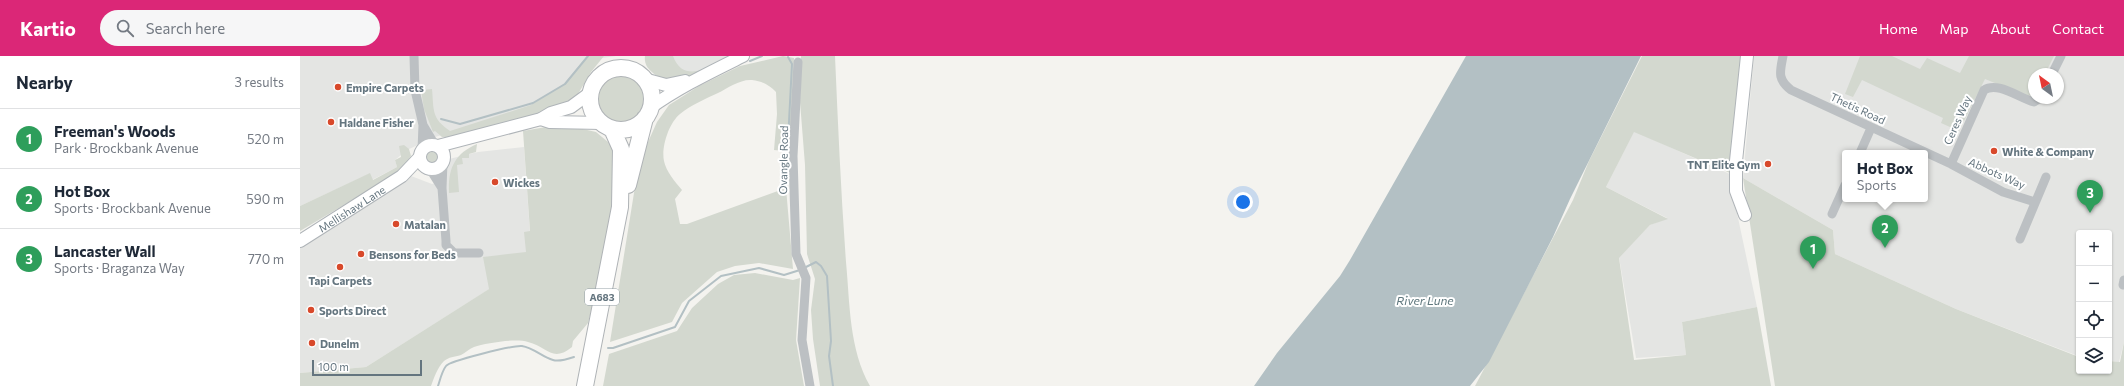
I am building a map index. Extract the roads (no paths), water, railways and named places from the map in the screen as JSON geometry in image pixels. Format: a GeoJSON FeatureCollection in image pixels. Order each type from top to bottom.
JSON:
{"type":"FeatureCollection","features":[{"type":"Feature","properties":{"kind":"highway"},"geometry":{"type":"LineString","coordinates":[[590,93],[593,84],[606,71],[615,56]]}},
{"type":"Feature","properties":{"kind":"highway","name":"A683"},"geometry":{"type":"LineString","coordinates":[[620,207],[626,192],[651,93],[642,77],[636,56]]}},
{"type":"Feature","properties":{"kind":"highway"},"geometry":{"type":"LineString","coordinates":[[606,71],[624,68],[642,77]]}},
{"type":"Feature","properties":{"kind":"highway","name":"A683"},"geometry":{"type":"LineString","coordinates":[[585,386],[620,207],[621,149],[607,126],[592,110],[590,93]]}},
{"type":"Feature","properties":{"kind":"highway"},"geometry":{"type":"LineString","coordinates":[[607,126],[630,128],[647,113]]}},
{"type":"Feature","properties":{"kind":"main road"},"geometry":{"type":"LineString","coordinates":[[647,113],[669,94],[743,56]]}},
{"type":"Feature","properties":{"kind":"main road"},"geometry":{"type":"LineString","coordinates":[[1745,215],[1736,191],[1736,162],[1747,56]]}},
{"type":"Feature","properties":{"kind":"main road"},"geometry":{"type":"LineString","coordinates":[[642,77],[666,85],[694,80]]}},
{"type":"Feature","properties":{"kind":"main road"},"geometry":{"type":"LineString","coordinates":[[468,140],[438,168],[428,168],[421,163],[421,154],[428,145],[468,140],[493,131],[541,119],[551,113],[571,107],[590,93]]}},
{"type":"Feature","properties":{"kind":"main road"},"geometry":{"type":"LineString","coordinates":[[541,119],[550,122],[607,126]]}},
{"type":"Feature","properties":{"kind":"main road"},"geometry":{"type":"LineString","coordinates":[[437,145],[443,151],[444,161]]}},
{"type":"Feature","properties":{"kind":"main road","name":"Mellishaw Lane"},"geometry":{"type":"LineString","coordinates":[[402,176],[421,154]]}},
{"type":"Feature","properties":{"kind":"main road","name":"Mellishaw Lane"},"geometry":{"type":"LineString","coordinates":[[300,241],[402,176],[428,168]]}},
{"type":"Feature","properties":{"kind":"street"},"geometry":{"type":"LineString","coordinates":[[414,56],[415,90],[423,125],[421,154]]}},
{"type":"Feature","properties":{"kind":"street","name":"Thetis Road"},"geometry":{"type":"LineString","coordinates":[[1783,56],[1780,73],[1782,83],[1791,90],[1920,150]]}},
{"type":"Feature","properties":{"kind":"street"},"geometry":{"type":"LineString","coordinates":[[2055,68],[2061,56]]}},
{"type":"Feature","properties":{"kind":"street","name":"Ovangle Road"},"geometry":{"type":"LineString","coordinates":[[798,58],[793,156],[798,258],[806,278],[802,340],[810,386]]}},
{"type":"Feature","properties":{"kind":"street","name":"Ceres Way"},"geometry":{"type":"LineString","coordinates":[[1951,164],[1984,90],[1988,87],[1998,87],[2028,100]]}},
{"type":"Feature","properties":{"kind":"street"},"geometry":{"type":"LineString","coordinates":[[423,125],[437,145]]}},
{"type":"Feature","properties":{"kind":"street"},"geometry":{"type":"LineString","coordinates":[[1861,150],[1871,128]]}},
{"type":"Feature","properties":{"kind":"street","name":"Thetis Road"},"geometry":{"type":"LineString","coordinates":[[1928,154],[1951,164]]}},
{"type":"Feature","properties":{"kind":"street"},"geometry":{"type":"LineString","coordinates":[[444,161],[442,188],[446,245],[454,254],[480,253]]}},
{"type":"Feature","properties":{"kind":"street","name":"Abbots Way"},"geometry":{"type":"LineString","coordinates":[[1951,164],[2003,192],[2035,202]]}},
{"type":"Feature","properties":{"kind":"street"},"geometry":{"type":"LineString","coordinates":[[428,168],[442,188]]}},
{"type":"Feature","properties":{"kind":"street"},"geometry":{"type":"LineString","coordinates":[[2020,239],[2046,177]]}},
{"type":"Feature","properties":{"kind":"street"},"geometry":{"type":"LineString","coordinates":[[1832,214],[1842,192]]}},
{"type":"Feature","properties":{"kind":"water","name":"River Lune"},"geometry":{"type":"Polygon","coordinates":[[[1466,56],[1641,56],[1570,199],[1553,237],[1489,362],[1470,386],[1254,386],[1277,353],[1340,276],[1466,56]]]}},
{"type":"Feature","properties":{"kind":"waterway"},"geometry":{"type":"LineString","coordinates":[[441,119],[460,124],[533,103],[565,84],[588,56]]}},
{"type":"Feature","properties":{"kind":"waterway"},"geometry":{"type":"LineString","coordinates":[[750,61],[762,56]]}},
{"type":"Feature","properties":{"kind":"waterway"},"geometry":{"type":"LineString","coordinates":[[788,57],[792,64],[788,141]]}},
{"type":"Feature","properties":{"kind":"waterway"},"geometry":{"type":"LineString","coordinates":[[804,268],[816,262],[821,266],[827,276],[831,341],[829,356],[833,386]]}},
{"type":"Feature","properties":{"kind":"waterway"},"geometry":{"type":"LineString","coordinates":[[608,348],[613,348],[675,327],[689,301],[721,276],[759,268],[784,275],[800,270]]}},
{"type":"Feature","properties":{"kind":"waterway"},"geometry":{"type":"LineString","coordinates":[[438,386],[443,370],[446,366],[469,357],[507,348],[517,346],[526,347],[555,361],[574,357]]}},
{"type":"Feature","properties":{"kind":"place","name":"Empire Carpets"},"geometry":{"type":"Point","coordinates":[338,87]}},
{"type":"Feature","properties":{"kind":"place","name":"Haldane Fisher"},"geometry":{"type":"Point","coordinates":[331,122]}},
{"type":"Feature","properties":{"kind":"place","name":"White & Company"},"geometry":{"type":"Point","coordinates":[1994,151]}},
{"type":"Feature","properties":{"kind":"place","name":"TNT Elite Gym"},"geometry":{"type":"Point","coordinates":[1768,164]}},
{"type":"Feature","properties":{"kind":"place","name":"Wickes"},"geometry":{"type":"Point","coordinates":[495,182]}},
{"type":"Feature","properties":{"kind":"place","name":"Lancaster Wall"},"geometry":{"type":"Point","coordinates":[2090,213]}},
{"type":"Feature","properties":{"kind":"place","name":"Matalan"},"geometry":{"type":"Point","coordinates":[396,224]}},
{"type":"Feature","properties":{"kind":"place","name":"Hot Box"},"geometry":{"type":"Point","coordinates":[1885,248]}},
{"type":"Feature","properties":{"kind":"place","name":"Bensons for Beds"},"geometry":{"type":"Point","coordinates":[361,254]}},
{"type":"Feature","properties":{"kind":"place","name":"Tapi Carpets"},"geometry":{"type":"Point","coordinates":[340,267]}},
{"type":"Feature","properties":{"kind":"place","name":"Freeman's Woods"},"geometry":{"type":"Point","coordinates":[1813,269]}},
{"type":"Feature","properties":{"kind":"place","name":"Sports Direct"},"geometry":{"type":"Point","coordinates":[311,310]}},
{"type":"Feature","properties":{"kind":"place","name":"Dunelm"},"geometry":{"type":"Point","coordinates":[312,343]}}]}
